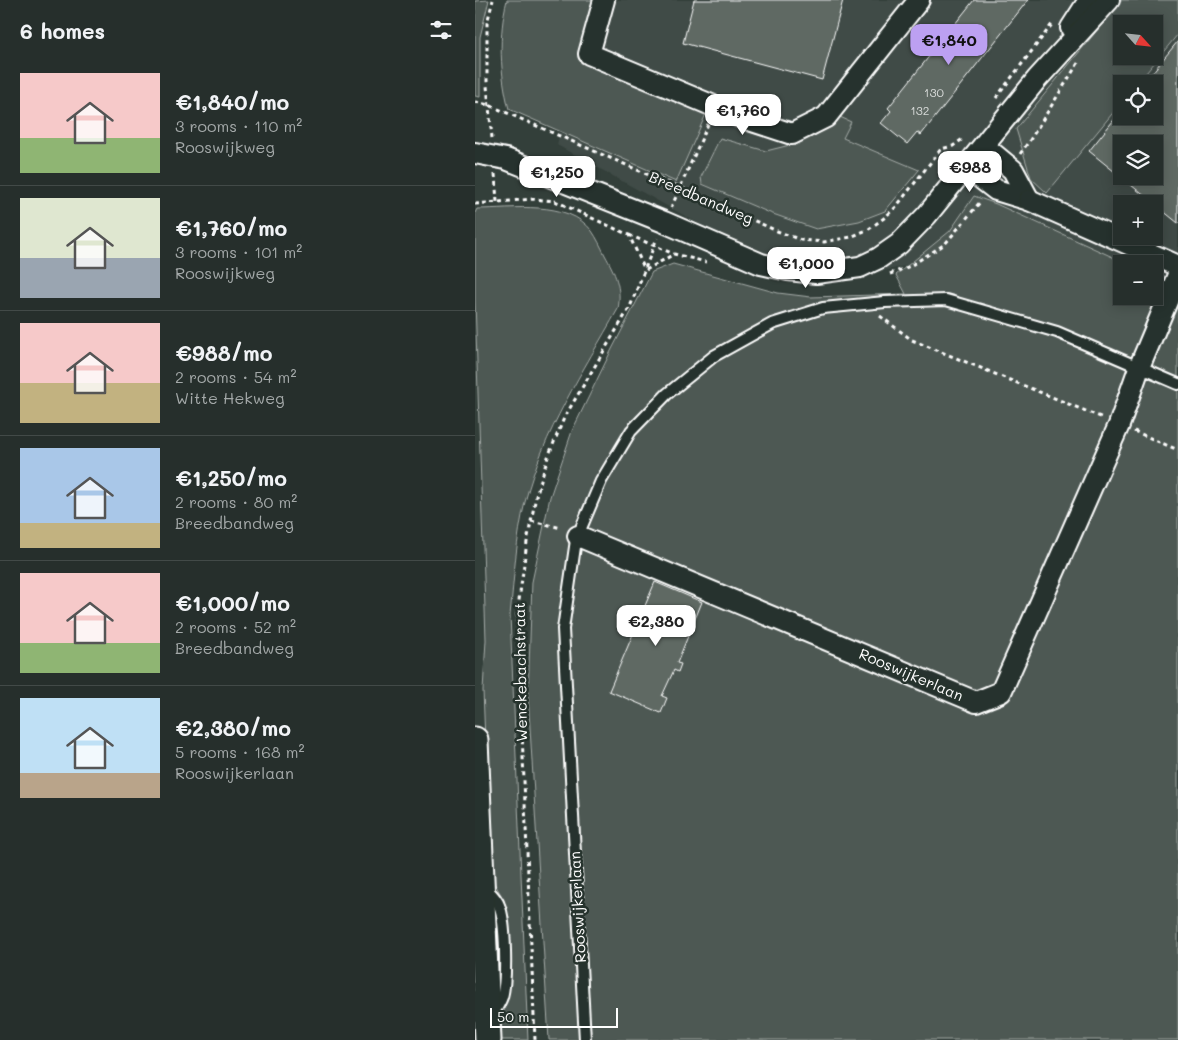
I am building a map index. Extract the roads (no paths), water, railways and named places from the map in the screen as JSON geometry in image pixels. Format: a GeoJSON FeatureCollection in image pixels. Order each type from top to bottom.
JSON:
{"type":"FeatureCollection","features":[{"type":"Feature","properties":{"kind":"street"},"geometry":{"type":"LineString","coordinates":[[604,0],[589,54],[740,117],[792,134],[826,117],[919,0]]}},
{"type":"Feature","properties":{"kind":"street"},"geometry":{"type":"LineString","coordinates":[[1037,80],[1089,0]]}},
{"type":"Feature","properties":{"kind":"street"},"geometry":{"type":"LineString","coordinates":[[484,154],[664,222],[761,264],[788,270],[816,273],[859,267],[879,258],[899,244],[927,215],[1037,80],[1109,0]]}},
{"type":"Feature","properties":{"kind":"street"},"geometry":{"type":"LineString","coordinates":[[984,146],[1013,170],[1029,200]]}},
{"type":"Feature","properties":{"kind":"street"},"geometry":{"type":"LineString","coordinates":[[966,167],[996,190],[1029,200],[1178,266]]}},
{"type":"Feature","properties":{"kind":"street","name":"Rooswijkerlaan"},"geometry":{"type":"LineString","coordinates":[[578,536],[976,702],[1001,692],[1119,425],[1139,368],[1178,275]]}},
{"type":"Feature","properties":{"kind":"street"},"geometry":{"type":"LineString","coordinates":[[475,740],[488,1032]]}},
{"type":"Feature","properties":{"kind":"lane","name":"Rooswijkerlaan"},"geometry":{"type":"LineString","coordinates":[[585,1040],[563,629],[578,536],[601,481],[631,431],[667,394],[714,356],[772,324],[823,308],[866,304],[946,300],[1057,332],[1178,384]]}}]}
